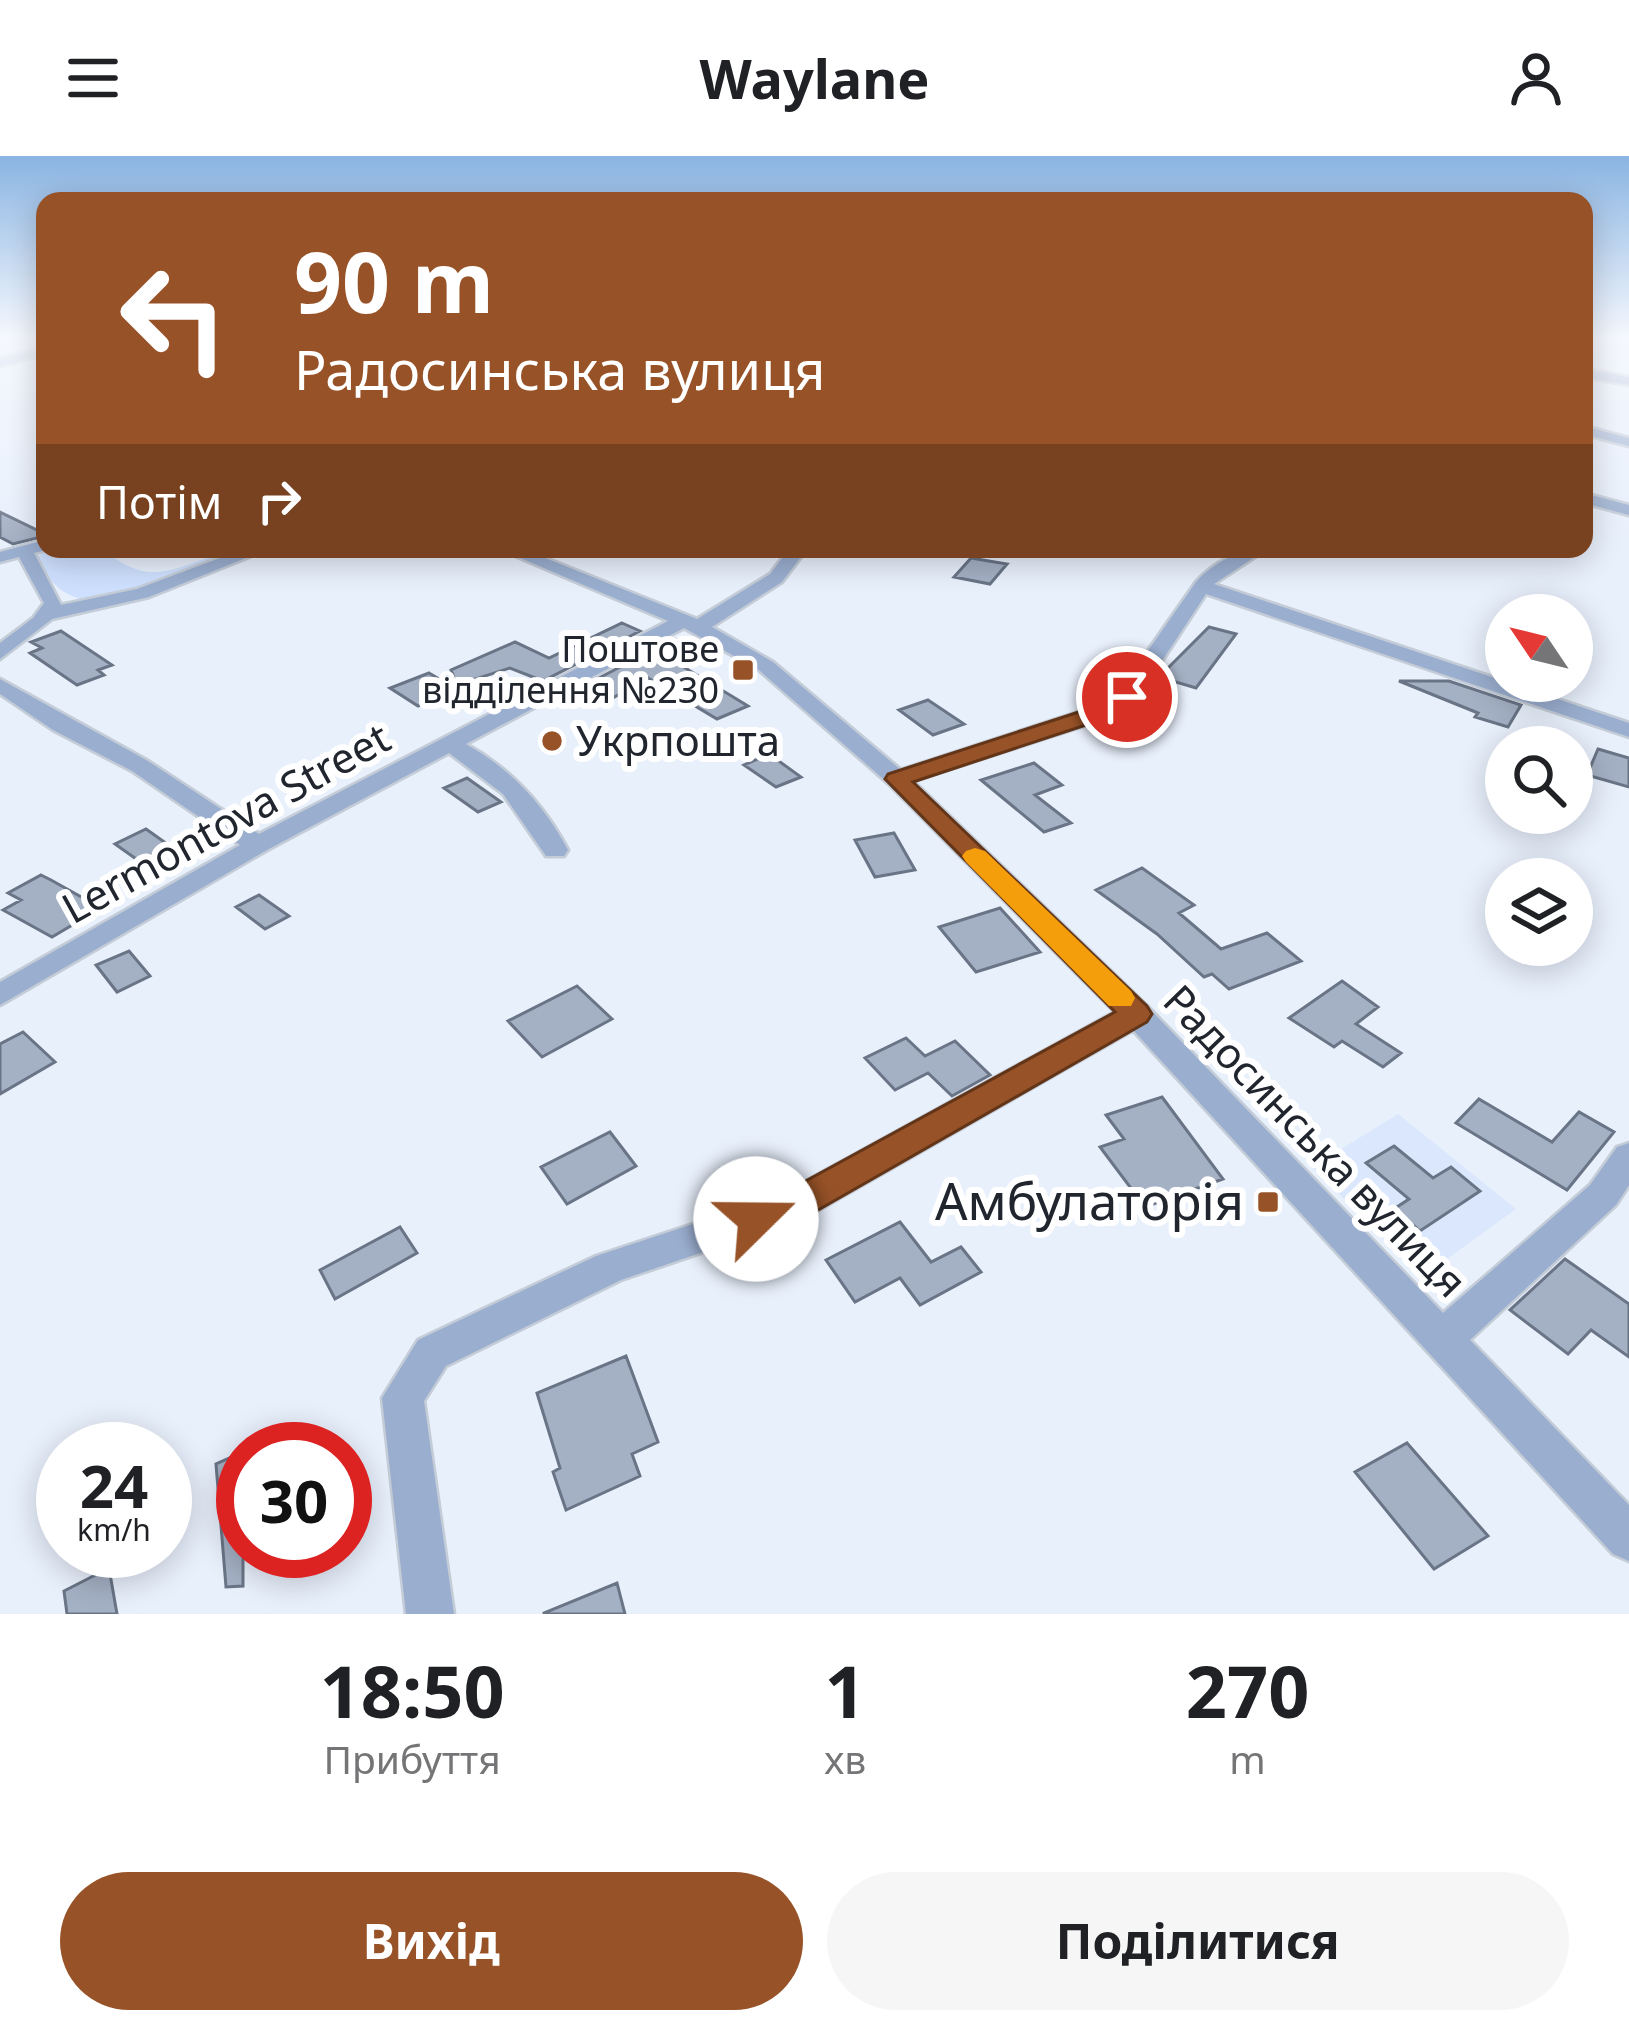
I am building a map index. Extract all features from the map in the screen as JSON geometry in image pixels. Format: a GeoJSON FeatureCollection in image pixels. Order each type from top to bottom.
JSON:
{"type":"FeatureCollection","features":[{"type":"Feature","properties":{"kind":"street"},"geometry":{"type":"LineString","coordinates":[[1593,432],[1629,442]]}},
{"type":"Feature","properties":{"kind":"street"},"geometry":{"type":"LineString","coordinates":[[1593,500],[1629,510]]}},
{"type":"Feature","properties":{"kind":"street"},"geometry":{"type":"LineString","coordinates":[[0,557],[35,548]]}},
{"type":"Feature","properties":{"kind":"street"},"geometry":{"type":"LineString","coordinates":[[0,652],[47,614],[53,603],[38,558]]}},
{"type":"Feature","properties":{"kind":"street"},"geometry":{"type":"LineString","coordinates":[[47,614],[142,593],[236,558]]}},
{"type":"Feature","properties":{"kind":"street","name":"Радосинська вулиця"},"geometry":{"type":"LineString","coordinates":[[530,558],[691,624],[766,666],[897,779],[1136,1014],[1629,1538]]}},
{"type":"Feature","properties":{"kind":"street","name":"Lermontova Street"},"geometry":{"type":"LineString","coordinates":[[0,995],[258,845],[776,578],[791,558]]}},
{"type":"Feature","properties":{"kind":"street"},"geometry":{"type":"LineString","coordinates":[[897,779],[1093,715],[1127,697],[1202,586],[1242,558]]}},
{"type":"Feature","properties":{"kind":"street"},"geometry":{"type":"LineString","coordinates":[[1202,586],[1629,730]]}},
{"type":"Feature","properties":{"kind":"street"},"geometry":{"type":"LineString","coordinates":[[0,685],[61,725],[140,766],[258,845]]}},
{"type":"Feature","properties":{"kind":"street"},"geometry":{"type":"LineString","coordinates":[[449,744],[476,758],[538,813],[555,850]]}},
{"type":"Feature","properties":{"kind":"street"},"geometry":{"type":"LineString","coordinates":[[430,1614],[403,1398],[432,1353],[609,1268],[793,1206],[1136,1014]]}},
{"type":"Feature","properties":{"kind":"street"},"geometry":{"type":"LineString","coordinates":[[1444,1338],[1603,1195],[1629,1157]]}},
{"type":"Feature","properties":{"kind":"shaded area"},"geometry":{"type":"Polygon","coordinates":[[[36,558],[116,558],[142,571],[160,572],[225,558],[96,602],[75,597],[53,583],[36,558]]]}},
{"type":"Feature","properties":{"kind":"shaded area"},"geometry":{"type":"Polygon","coordinates":[[[1398,1114],[1516,1209],[1422,1277],[1312,1167],[1398,1114]]]}},
{"type":"Feature","properties":{"kind":"building"},"geometry":{"type":"Polygon","coordinates":[[[0,512],[36,530],[36,538],[13,544],[0,537],[0,512]]]}},
{"type":"Feature","properties":{"kind":"building"},"geometry":{"type":"Polygon","coordinates":[[[971,558],[1007,564],[990,584],[954,577],[971,558]]]}},
{"type":"Feature","properties":{"kind":"building"},"geometry":{"type":"Polygon","coordinates":[[[622,623],[640,631],[543,681],[510,668],[457,685],[451,670],[515,642],[549,658],[622,623]]]}},
{"type":"Feature","properties":{"kind":"building"},"geometry":{"type":"Polygon","coordinates":[[[1209,627],[1236,634],[1196,688],[1159,677],[1209,627]]]}},
{"type":"Feature","properties":{"kind":"building"},"geometry":{"type":"Polygon","coordinates":[[[61,631],[112,665],[98,670],[104,675],[77,685],[30,653],[42,648],[31,642],[61,631]]]}},
{"type":"Feature","properties":{"kind":"building"},"geometry":{"type":"Polygon","coordinates":[[[674,639],[703,650],[677,663],[748,706],[717,719],[648,678],[602,704],[572,692],[674,639]]]}},
{"type":"Feature","properties":{"kind":"building"},"geometry":{"type":"Polygon","coordinates":[[[429,673],[458,690],[418,706],[390,688],[429,673]]]}},
{"type":"Feature","properties":{"kind":"building"},"geometry":{"type":"Polygon","coordinates":[[[1399,681],[1449,681],[1485,693],[1485,702],[1521,705],[1509,726],[1475,717],[1478,713],[1399,681]]]}},
{"type":"Feature","properties":{"kind":"building"},"geometry":{"type":"Polygon","coordinates":[[[928,700],[964,724],[933,735],[899,710],[928,700]]]}},
{"type":"Feature","properties":{"kind":"building"},"geometry":{"type":"Polygon","coordinates":[[[1598,749],[1629,758],[1629,787],[1593,777],[1598,749]]]}},
{"type":"Feature","properties":{"kind":"building"},"geometry":{"type":"Polygon","coordinates":[[[769,754],[801,777],[776,787],[744,765],[769,754]]]}},
{"type":"Feature","properties":{"kind":"building"},"geometry":{"type":"Polygon","coordinates":[[[1034,763],[1062,785],[1035,795],[1071,823],[1044,832],[981,780],[1034,763]]]}},
{"type":"Feature","properties":{"kind":"building"},"geometry":{"type":"Polygon","coordinates":[[[467,778],[501,802],[478,812],[444,788],[467,778]]]}},
{"type":"Feature","properties":{"kind":"building"},"geometry":{"type":"Polygon","coordinates":[[[146,829],[170,846],[139,861],[115,844],[146,829]]]}},
{"type":"Feature","properties":{"kind":"building"},"geometry":{"type":"Polygon","coordinates":[[[894,833],[915,870],[875,877],[855,840],[894,833]]]}},
{"type":"Feature","properties":{"kind":"building"},"geometry":{"type":"Polygon","coordinates":[[[1142,868],[1194,905],[1179,913],[1221,949],[1267,933],[1301,961],[1229,989],[1212,974],[1204,977],[1157,934],[1096,890],[1142,868]]]}},
{"type":"Feature","properties":{"kind":"building"},"geometry":{"type":"Polygon","coordinates":[[[41,875],[101,908],[52,937],[3,910],[21,900],[8,893],[41,875]]]}},
{"type":"Feature","properties":{"kind":"building"},"geometry":{"type":"Polygon","coordinates":[[[259,895],[289,916],[265,929],[236,907],[259,895]]]}},
{"type":"Feature","properties":{"kind":"building"},"geometry":{"type":"Polygon","coordinates":[[[1000,908],[1040,952],[976,972],[939,927],[1000,908]]]}},
{"type":"Feature","properties":{"kind":"building"},"geometry":{"type":"Polygon","coordinates":[[[129,951],[150,976],[117,992],[96,965],[129,951]]]}},
{"type":"Feature","properties":{"kind":"building"},"geometry":{"type":"Polygon","coordinates":[[[1342,981],[1378,1007],[1356,1024],[1401,1053],[1383,1067],[1342,1041],[1334,1047],[1289,1018],[1342,981]]]}},
{"type":"Feature","properties":{"kind":"building"},"geometry":{"type":"Polygon","coordinates":[[[577,986],[612,1019],[542,1057],[508,1021],[577,986]]]}},
{"type":"Feature","properties":{"kind":"building"},"geometry":{"type":"Polygon","coordinates":[[[23,1032],[55,1062],[0,1094],[0,1044],[23,1032]]]}},
{"type":"Feature","properties":{"kind":"building"},"geometry":{"type":"Polygon","coordinates":[[[906,1038],[925,1056],[955,1041],[990,1075],[952,1096],[928,1073],[895,1090],[865,1058],[906,1038]]]}},
{"type":"Feature","properties":{"kind":"building"},"geometry":{"type":"Polygon","coordinates":[[[1162,1097],[1223,1179],[1145,1207],[1100,1147],[1124,1139],[1106,1115],[1162,1097]]]}},
{"type":"Feature","properties":{"kind":"building"},"geometry":{"type":"Polygon","coordinates":[[[1479,1099],[1552,1142],[1579,1112],[1614,1132],[1567,1190],[1456,1123],[1479,1099]]]}},
{"type":"Feature","properties":{"kind":"building"},"geometry":{"type":"Polygon","coordinates":[[[610,1132],[636,1166],[567,1204],[541,1167],[610,1132]]]}},
{"type":"Feature","properties":{"kind":"building"},"geometry":{"type":"Polygon","coordinates":[[[1394,1146],[1433,1178],[1451,1167],[1480,1191],[1420,1231],[1394,1209],[1409,1199],[1366,1163],[1394,1146]]]}},
{"type":"Feature","properties":{"kind":"building"},"geometry":{"type":"Polygon","coordinates":[[[900,1222],[931,1262],[961,1247],[981,1272],[920,1305],[900,1278],[855,1302],[826,1260],[900,1222]]]}},
{"type":"Feature","properties":{"kind":"building"},"geometry":{"type":"Polygon","coordinates":[[[400,1227],[417,1253],[335,1299],[320,1270],[400,1227]]]}},
{"type":"Feature","properties":{"kind":"building"},"geometry":{"type":"Polygon","coordinates":[[[1565,1259],[1629,1304],[1629,1357],[1591,1330],[1568,1354],[1510,1310],[1565,1259]]]}},
{"type":"Feature","properties":{"kind":"building"},"geometry":{"type":"Polygon","coordinates":[[[626,1356],[658,1442],[632,1454],[640,1476],[566,1510],[553,1472],[560,1468],[537,1393],[626,1356]]]}},
{"type":"Feature","properties":{"kind":"building"},"geometry":{"type":"Polygon","coordinates":[[[1407,1443],[1488,1536],[1434,1569],[1355,1472],[1407,1443]]]}},
{"type":"Feature","properties":{"kind":"building"},"geometry":{"type":"Polygon","coordinates":[[[89,1578],[111,1578],[117,1614],[67,1614],[64,1591],[89,1578]]]}},
{"type":"Feature","properties":{"kind":"building"},"geometry":{"type":"Polygon","coordinates":[[[225,1578],[243,1578],[243,1586],[226,1587],[225,1578]]]}},
{"type":"Feature","properties":{"kind":"building"},"geometry":{"type":"Polygon","coordinates":[[[617,1583],[625,1614],[544,1614],[544,1613],[617,1583]]]}},
{"type":"Feature","properties":{"kind":"slow traffic"},"geometry":{"type":"LineString","coordinates":[[975,856],[1120,998]]}},
{"type":"Feature","properties":{"kind":"place","name":"Поштове відділення №230"},"geometry":{"type":"Point","coordinates":[743,670]}},
{"type":"Feature","properties":{"kind":"place","name":"Укрпошта"},"geometry":{"type":"Point","coordinates":[552,741]}},
{"type":"Feature","properties":{"kind":"place","name":"Амбулаторія"},"geometry":{"type":"Point","coordinates":[1268,1202]}},
{"type":"Feature","properties":{"kind":"route"},"geometry":{"type":"LineString","coordinates":[[756,1219],[793,1206],[1136,1014],[897,779],[1093,715],[1127,697]]}}]}
